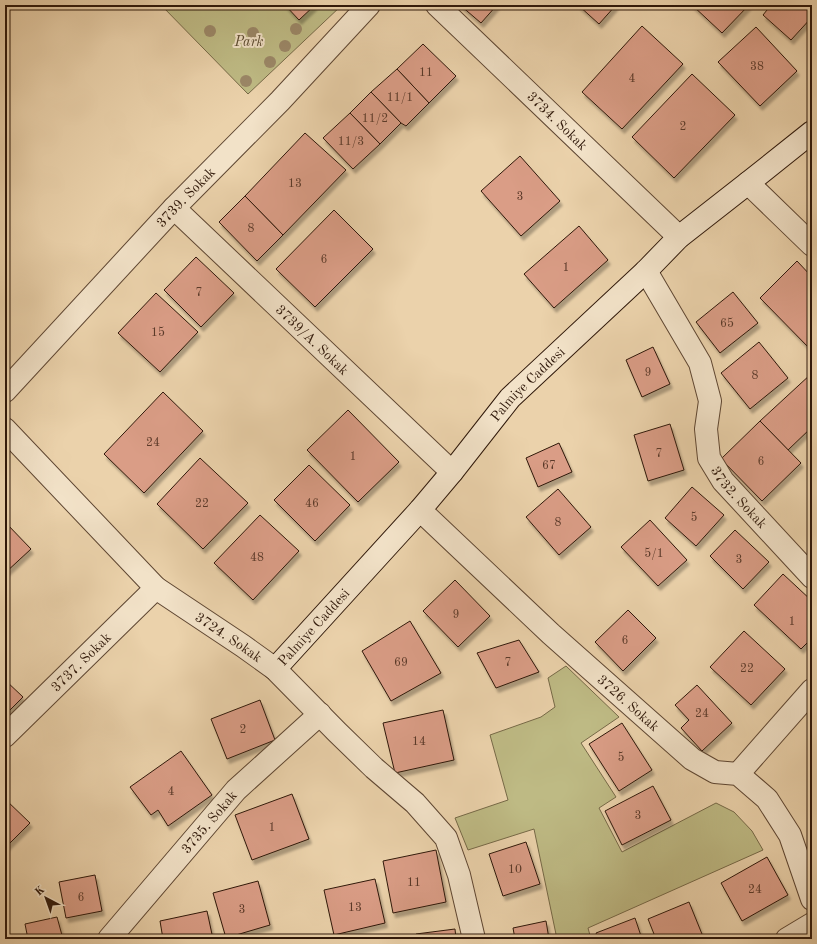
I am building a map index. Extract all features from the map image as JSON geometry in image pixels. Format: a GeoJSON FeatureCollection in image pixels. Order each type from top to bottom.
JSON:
{"type":"FeatureCollection","features":[{"type":"Feature","properties":{"kind":"street","name":"3739. Sokak"},"geometry":{"type":"LineString","coordinates":[[5,391],[174,208],[280,101],[369,5]]}},
{"type":"Feature","properties":{"kind":"street","name":"3734. Sokak"},"geometry":{"type":"LineString","coordinates":[[437,5],[679,237]]}},
{"type":"Feature","properties":{"kind":"street","name":"Palmiye Caddesi"},"geometry":{"type":"LineString","coordinates":[[275,669],[420,510],[510,398],[646,271],[679,237],[812,132]]}},
{"type":"Feature","properties":{"kind":"street"},"geometry":{"type":"LineString","coordinates":[[748,183],[812,245]]}},
{"type":"Feature","properties":{"kind":"street","name":"3739/A. Sokak"},"geometry":{"type":"LineString","coordinates":[[174,208],[452,472]]}},
{"type":"Feature","properties":{"kind":"street","name":"3732. Sokak"},"geometry":{"type":"LineString","coordinates":[[646,271],[700,363],[710,401],[706,429],[709,458],[723,482],[812,577]]}},
{"type":"Feature","properties":{"kind":"street","name":"3724. Sokak"},"geometry":{"type":"LineString","coordinates":[[5,429],[156,588],[275,669],[374,768],[415,803],[446,838],[459,875],[474,939]]}},
{"type":"Feature","properties":{"kind":"street","name":"3726. Sokak"},"geometry":{"type":"LineString","coordinates":[[420,510],[551,634],[692,759],[715,772],[738,774]]}},
{"type":"Feature","properties":{"kind":"street","name":"3737. Sokak"},"geometry":{"type":"LineString","coordinates":[[5,736],[156,588]]}},
{"type":"Feature","properties":{"kind":"street"},"geometry":{"type":"LineString","coordinates":[[812,690],[738,774],[767,799],[790,835],[812,900]]}},
{"type":"Feature","properties":{"kind":"street","name":"3735. Sokak"},"geometry":{"type":"LineString","coordinates":[[109,939],[236,790],[320,714]]}},
{"type":"Feature","properties":{"kind":"street"},"geometry":{"type":"LineString","coordinates":[[787,939],[812,924]]}},
{"type":"Feature","properties":{"kind":"green space","name":"Park"},"geometry":{"type":"Polygon","coordinates":[[[161,5],[342,5],[248,94],[161,5]]]}},
{"type":"Feature","properties":{"kind":"green space"},"geometry":{"type":"Polygon","coordinates":[[[566,666],[619,717],[581,743],[616,797],[599,808],[622,852],[716,803],[734,812],[752,831],[763,850],[588,928],[591,939],[557,939],[534,829],[468,850],[455,818],[508,800],[490,735],[541,717],[555,707],[548,678],[566,666]]]}},
{"type":"Feature","properties":{"kind":"building"},"geometry":{"type":"Polygon","coordinates":[[[285,5],[315,5],[299,20],[285,5]]]}},
{"type":"Feature","properties":{"kind":"building"},"geometry":{"type":"Polygon","coordinates":[[[460,5],[497,5],[481,23],[460,5]]]}},
{"type":"Feature","properties":{"kind":"building"},"geometry":{"type":"Polygon","coordinates":[[[578,5],[616,5],[599,24],[578,5]]]}},
{"type":"Feature","properties":{"kind":"building"},"geometry":{"type":"Polygon","coordinates":[[[692,5],[749,5],[722,33],[692,5]]]}},
{"type":"Feature","properties":{"kind":"building"},"geometry":{"type":"Polygon","coordinates":[[[771,5],[812,5],[812,17],[791,40],[763,15],[771,5]]]}},
{"type":"Feature","properties":{"kind":"building"},"geometry":{"type":"Polygon","coordinates":[[[642,26],[683,64],[622,129],[582,92],[642,26]]]}},
{"type":"Feature","properties":{"kind":"building"},"geometry":{"type":"Polygon","coordinates":[[[756,27],[797,71],[760,106],[718,62],[756,27]]]}},
{"type":"Feature","properties":{"kind":"building"},"geometry":{"type":"Polygon","coordinates":[[[423,44],[456,76],[429,103],[397,69],[423,44]]]}},
{"type":"Feature","properties":{"kind":"building"},"geometry":{"type":"Polygon","coordinates":[[[397,69],[429,103],[406,126],[401,123],[371,92],[397,69]]]}},
{"type":"Feature","properties":{"kind":"building"},"geometry":{"type":"Polygon","coordinates":[[[692,74],[735,115],[674,178],[632,137],[692,74]]]}},
{"type":"Feature","properties":{"kind":"building"},"geometry":{"type":"Polygon","coordinates":[[[371,92],[401,123],[380,144],[350,113],[371,92]]]}},
{"type":"Feature","properties":{"kind":"building"},"geometry":{"type":"Polygon","coordinates":[[[350,113],[380,144],[353,169],[323,138],[350,113]]]}},
{"type":"Feature","properties":{"kind":"building"},"geometry":{"type":"Polygon","coordinates":[[[305,133],[346,170],[283,235],[245,196],[305,133]]]}},
{"type":"Feature","properties":{"kind":"building"},"geometry":{"type":"Polygon","coordinates":[[[520,156],[560,201],[521,236],[481,191],[520,156]]]}},
{"type":"Feature","properties":{"kind":"building"},"geometry":{"type":"Polygon","coordinates":[[[245,196],[283,235],[257,261],[219,222],[245,196]]]}},
{"type":"Feature","properties":{"kind":"building"},"geometry":{"type":"Polygon","coordinates":[[[334,210],[373,249],[315,307],[276,269],[334,210]]]}},
{"type":"Feature","properties":{"kind":"building"},"geometry":{"type":"Polygon","coordinates":[[[579,226],[608,260],[554,308],[524,274],[579,226]]]}},
{"type":"Feature","properties":{"kind":"building"},"geometry":{"type":"Polygon","coordinates":[[[196,257],[234,293],[201,327],[164,290],[196,257]]]}},
{"type":"Feature","properties":{"kind":"building"},"geometry":{"type":"Polygon","coordinates":[[[797,261],[812,277],[812,351],[760,298],[797,261]]]}},
{"type":"Feature","properties":{"kind":"building"},"geometry":{"type":"Polygon","coordinates":[[[733,292],[758,323],[720,353],[696,322],[733,292]]]}},
{"type":"Feature","properties":{"kind":"building"},"geometry":{"type":"Polygon","coordinates":[[[156,293],[198,332],[160,372],[118,333],[156,293]]]}},
{"type":"Feature","properties":{"kind":"building"},"geometry":{"type":"Polygon","coordinates":[[[759,342],[788,378],[750,409],[721,373],[759,342]]]}},
{"type":"Feature","properties":{"kind":"building"},"geometry":{"type":"Polygon","coordinates":[[[653,347],[670,384],[642,397],[626,360],[653,347]]]}},
{"type":"Feature","properties":{"kind":"building"},"geometry":{"type":"Polygon","coordinates":[[[811,374],[812,427],[788,450],[760,421],[811,374]]]}},
{"type":"Feature","properties":{"kind":"building"},"geometry":{"type":"Polygon","coordinates":[[[163,392],[203,431],[144,493],[104,454],[163,392]]]}},
{"type":"Feature","properties":{"kind":"building"},"geometry":{"type":"Polygon","coordinates":[[[348,410],[399,462],[358,502],[307,450],[348,410]]]}},
{"type":"Feature","properties":{"kind":"building"},"geometry":{"type":"Polygon","coordinates":[[[760,421],[801,463],[762,501],[721,459],[760,421]]]}},
{"type":"Feature","properties":{"kind":"building"},"geometry":{"type":"Polygon","coordinates":[[[670,424],[684,470],[648,481],[634,435],[670,424]]]}},
{"type":"Feature","properties":{"kind":"building"},"geometry":{"type":"Polygon","coordinates":[[[559,443],[572,472],[538,487],[526,458],[559,443]]]}},
{"type":"Feature","properties":{"kind":"building"},"geometry":{"type":"Polygon","coordinates":[[[200,458],[248,503],[203,549],[157,504],[200,458]]]}},
{"type":"Feature","properties":{"kind":"building"},"geometry":{"type":"Polygon","coordinates":[[[309,465],[350,505],[315,541],[274,500],[309,465]]]}},
{"type":"Feature","properties":{"kind":"building"},"geometry":{"type":"Polygon","coordinates":[[[692,487],[724,515],[696,546],[665,518],[692,487]]]}},
{"type":"Feature","properties":{"kind":"building"},"geometry":{"type":"Polygon","coordinates":[[[558,489],[591,527],[559,555],[526,517],[558,489]]]}},
{"type":"Feature","properties":{"kind":"building"},"geometry":{"type":"Polygon","coordinates":[[[260,515],[299,551],[253,600],[214,563],[260,515]]]}},
{"type":"Feature","properties":{"kind":"building"},"geometry":{"type":"Polygon","coordinates":[[[650,520],[687,560],[658,586],[621,547],[650,520]]]}},
{"type":"Feature","properties":{"kind":"building"},"geometry":{"type":"Polygon","coordinates":[[[5,522],[31,549],[5,573],[5,522]]]}},
{"type":"Feature","properties":{"kind":"building"},"geometry":{"type":"Polygon","coordinates":[[[735,530],[769,562],[743,589],[710,556],[735,530]]]}},
{"type":"Feature","properties":{"kind":"building"},"geometry":{"type":"Polygon","coordinates":[[[783,574],[812,601],[812,638],[801,649],[754,605],[783,574]]]}},
{"type":"Feature","properties":{"kind":"building"},"geometry":{"type":"Polygon","coordinates":[[[455,580],[490,616],[458,647],[423,611],[455,580]]]}},
{"type":"Feature","properties":{"kind":"building"},"geometry":{"type":"Polygon","coordinates":[[[628,610],[656,638],[623,671],[595,642],[628,610]]]}},
{"type":"Feature","properties":{"kind":"building"},"geometry":{"type":"Polygon","coordinates":[[[410,621],[441,673],[391,701],[362,651],[410,621]]]}},
{"type":"Feature","properties":{"kind":"building"},"geometry":{"type":"Polygon","coordinates":[[[744,631],[785,669],[751,705],[710,667],[744,631]]]}},
{"type":"Feature","properties":{"kind":"building"},"geometry":{"type":"Polygon","coordinates":[[[519,640],[539,672],[496,688],[477,653],[519,640]]]}},
{"type":"Feature","properties":{"kind":"building"},"geometry":{"type":"Polygon","coordinates":[[[5,680],[23,697],[5,715],[5,680]]]}},
{"type":"Feature","properties":{"kind":"building"},"geometry":{"type":"Polygon","coordinates":[[[697,685],[732,723],[702,751],[681,728],[689,720],[675,705],[697,685]]]}},
{"type":"Feature","properties":{"kind":"building"},"geometry":{"type":"Polygon","coordinates":[[[260,700],[275,740],[227,759],[211,719],[260,700]]]}},
{"type":"Feature","properties":{"kind":"building"},"geometry":{"type":"Polygon","coordinates":[[[443,710],[454,760],[395,773],[383,723],[443,710]]]}},
{"type":"Feature","properties":{"kind":"building"},"geometry":{"type":"Polygon","coordinates":[[[622,723],[652,770],[619,791],[589,744],[622,723]]]}},
{"type":"Feature","properties":{"kind":"building"},"geometry":{"type":"Polygon","coordinates":[[[181,751],[212,795],[168,826],[158,810],[151,815],[130,787],[181,751]]]}},
{"type":"Feature","properties":{"kind":"building"},"geometry":{"type":"Polygon","coordinates":[[[653,786],[671,820],[622,845],[605,811],[653,786]]]}},
{"type":"Feature","properties":{"kind":"building"},"geometry":{"type":"Polygon","coordinates":[[[292,794],[309,839],[252,860],[235,815],[292,794]]]}},
{"type":"Feature","properties":{"kind":"building"},"geometry":{"type":"Polygon","coordinates":[[[5,799],[30,823],[5,848],[5,799]]]}},
{"type":"Feature","properties":{"kind":"building"},"geometry":{"type":"Polygon","coordinates":[[[526,842],[540,884],[503,896],[489,854],[526,842]]]}},
{"type":"Feature","properties":{"kind":"building"},"geometry":{"type":"Polygon","coordinates":[[[436,850],[446,902],[393,913],[383,861],[436,850]]]}},
{"type":"Feature","properties":{"kind":"building"},"geometry":{"type":"Polygon","coordinates":[[[767,857],[788,895],[742,921],[721,883],[767,857]]]}},
{"type":"Feature","properties":{"kind":"building"},"geometry":{"type":"Polygon","coordinates":[[[95,875],[102,911],[66,918],[59,882],[95,875]]]}},
{"type":"Feature","properties":{"kind":"building"},"geometry":{"type":"Polygon","coordinates":[[[375,879],[385,923],[334,935],[324,890],[375,879]]]}},
{"type":"Feature","properties":{"kind":"building"},"geometry":{"type":"Polygon","coordinates":[[[258,881],[270,925],[226,938],[213,893],[258,881]]]}},
{"type":"Feature","properties":{"kind":"building"},"geometry":{"type":"Polygon","coordinates":[[[689,902],[704,939],[656,939],[648,919],[689,902]]]}},
{"type":"Feature","properties":{"kind":"building"},"geometry":{"type":"Polygon","coordinates":[[[207,911],[213,939],[163,939],[160,921],[207,911]]]}},
{"type":"Feature","properties":{"kind":"building"},"geometry":{"type":"Polygon","coordinates":[[[57,917],[63,939],[28,939],[25,924],[57,917]]]}},
{"type":"Feature","properties":{"kind":"building"},"geometry":{"type":"Polygon","coordinates":[[[635,918],[642,939],[598,939],[596,933],[635,918]]]}},
{"type":"Feature","properties":{"kind":"building"},"geometry":{"type":"Polygon","coordinates":[[[546,921],[549,939],[515,939],[513,928],[546,921]]]}},
{"type":"Feature","properties":{"kind":"building"},"geometry":{"type":"Polygon","coordinates":[[[455,929],[456,939],[417,939],[416,934],[455,929]]]}}]}
